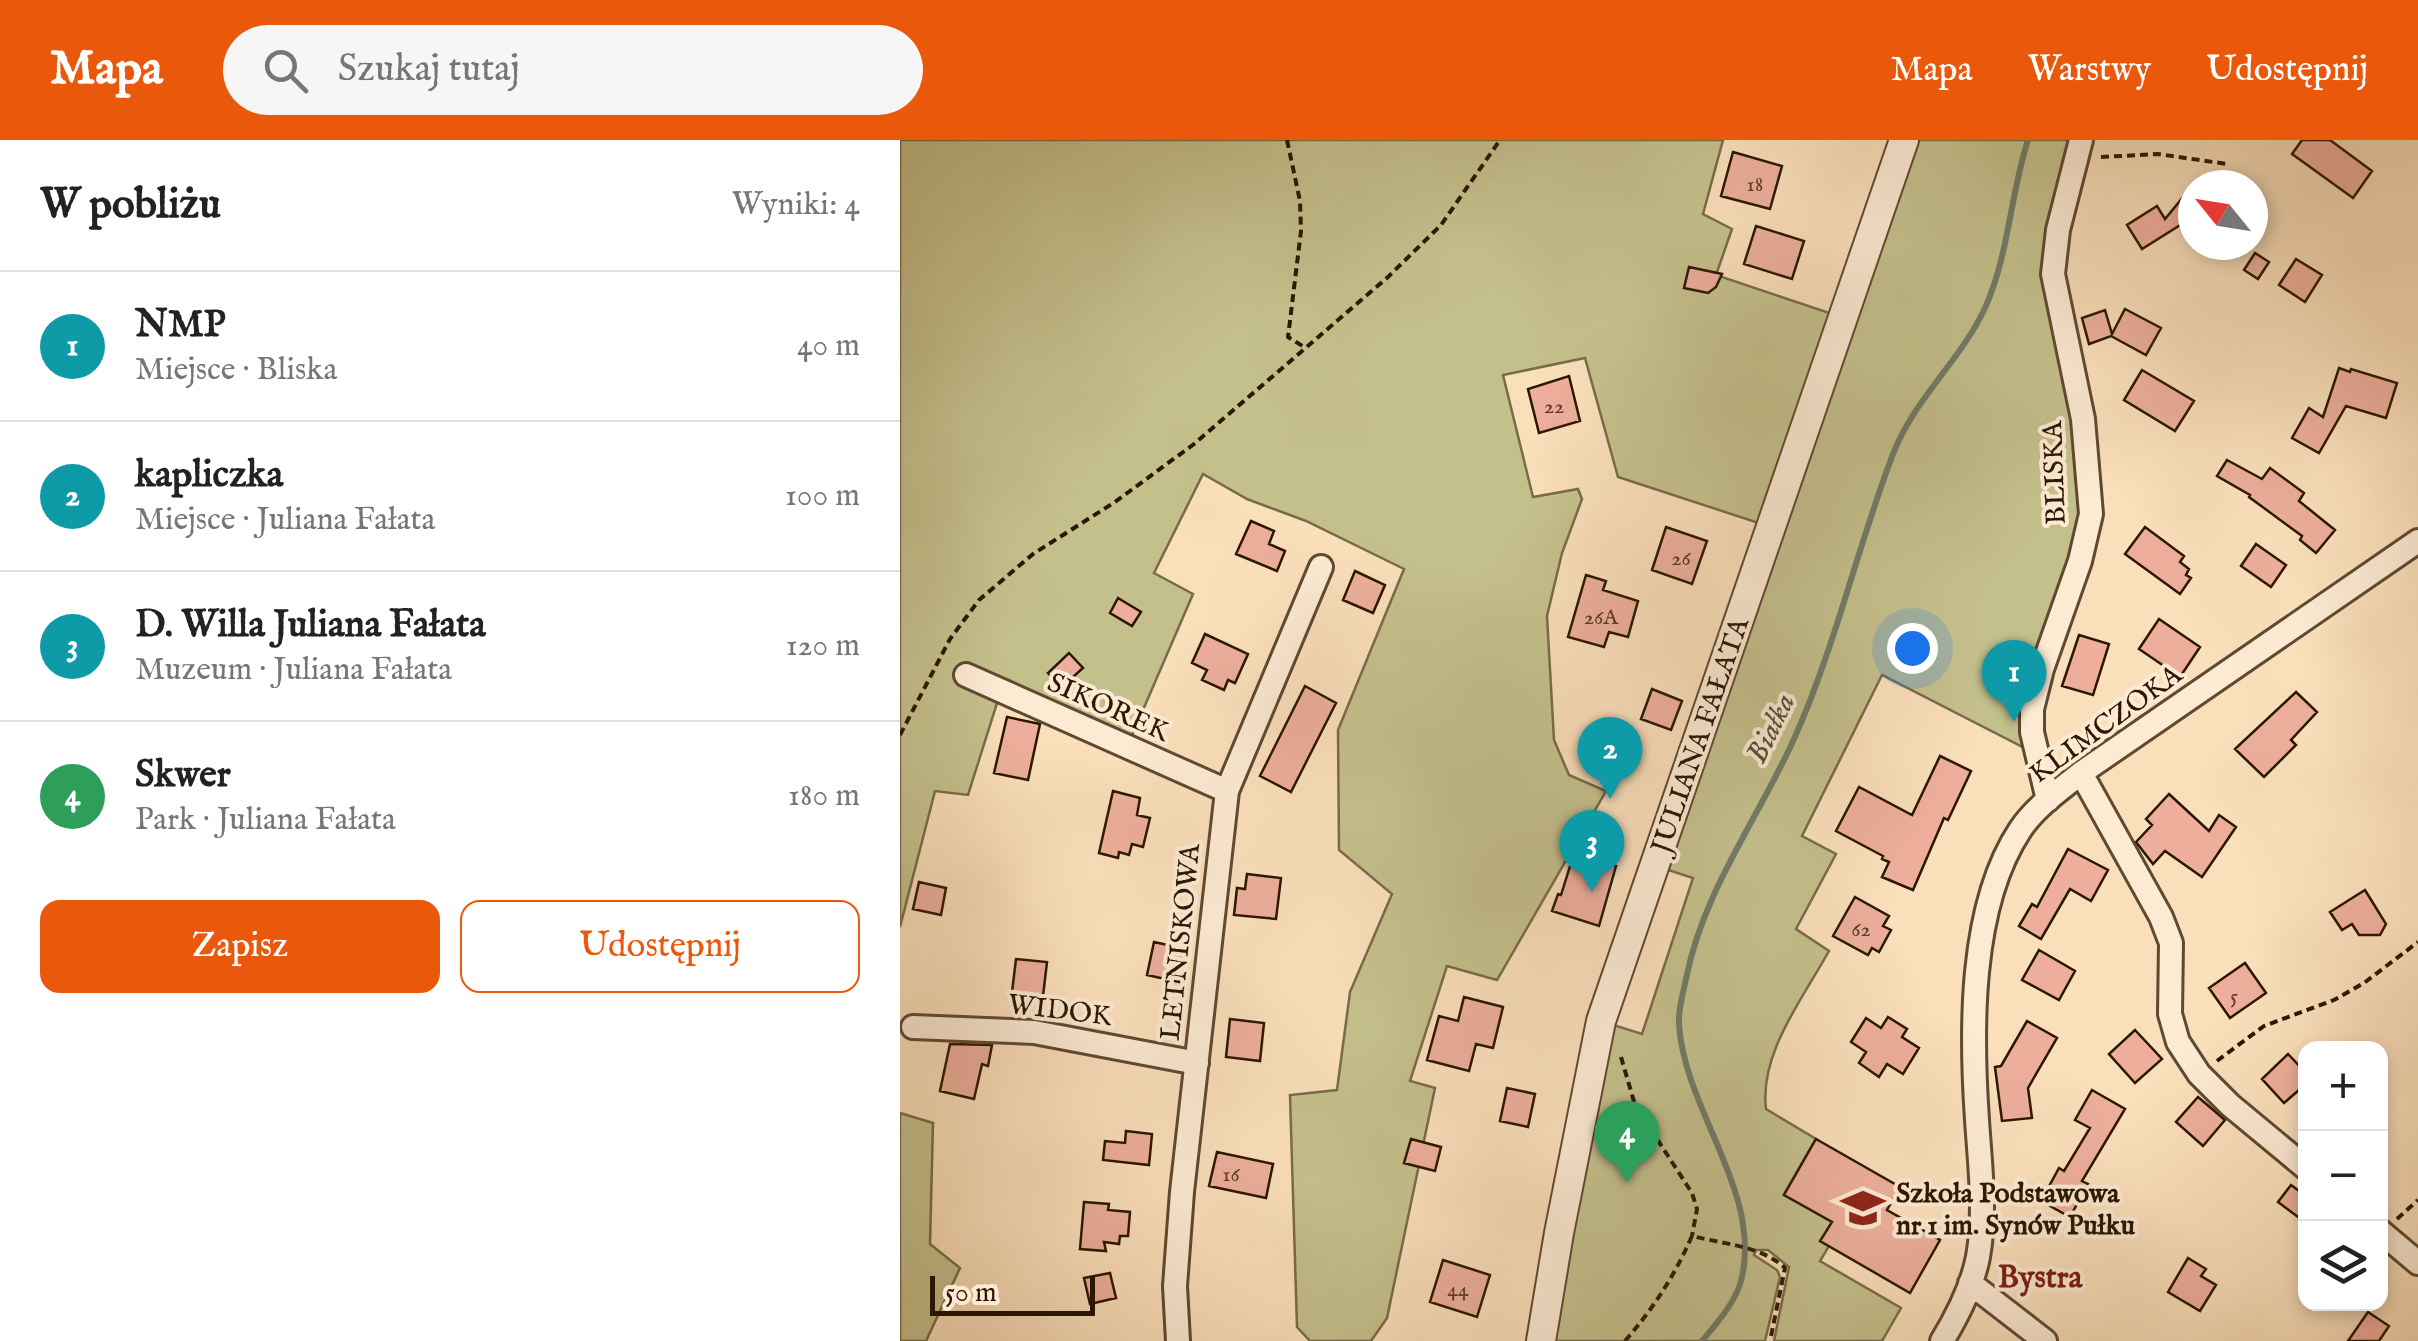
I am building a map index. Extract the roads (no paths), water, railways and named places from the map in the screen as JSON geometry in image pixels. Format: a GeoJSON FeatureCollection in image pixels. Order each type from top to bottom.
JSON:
{"type":"FeatureCollection","features":[{"type":"Feature","properties":{"kind":"street","name":"JULIANA FAŁATA"},"geometry":{"type":"LineString","coordinates":[[1541,1341],[1601,1021],[1904,140]]}},
{"type":"Feature","properties":{"kind":"street","name":"BLISKA"},"geometry":{"type":"LineString","coordinates":[[2048,800],[2032,732],[2032,709],[2080,561],[2091,514],[2083,419],[2053,274],[2058,230],[2080,143]]}},
{"type":"Feature","properties":{"kind":"street","name":"KLIMCZOKA"},"geometry":{"type":"LineString","coordinates":[[1942,1341],[1960,1312],[1982,1227],[1974,996],[1981,947],[2006,854],[2022,826],[2081,773],[2418,541]]}},
{"type":"Feature","properties":{"kind":"street","name":"LETNISKOWA"},"geometry":{"type":"LineString","coordinates":[[1178,1341],[1175,1286],[1226,791],[1321,567]]}},
{"type":"Feature","properties":{"kind":"street","name":"SIKOREK"},"geometry":{"type":"LineString","coordinates":[[966,675],[1226,791]]}},
{"type":"Feature","properties":{"kind":"street"},"geometry":{"type":"LineString","coordinates":[[2081,773],[2161,916],[2172,943],[2170,1014],[2178,1042],[2200,1074],[2230,1104],[2298,1161]]}},
{"type":"Feature","properties":{"kind":"street","name":"WIDOK"},"geometry":{"type":"LineString","coordinates":[[913,1027],[1034,1032],[1197,1063]]}},
{"type":"Feature","properties":{"kind":"street"},"geometry":{"type":"LineString","coordinates":[[2388,1238],[2418,1264]]}},
{"type":"Feature","properties":{"kind":"street"},"geometry":{"type":"LineString","coordinates":[[1970,1283],[2045,1341]]}},
{"type":"Feature","properties":{"kind":"waterway","name":"Białka"},"geometry":{"type":"LineString","coordinates":[[1702,1341],[1736,1295],[1745,1245],[1732,1181],[1684,1056],[1679,1013],[1694,947],[1718,885],[1780,769],[1809,704],[1902,434],[1985,308],[1999,267],[2028,140]]}},
{"type":"Feature","properties":{"kind":"place","name":"NMP"},"geometry":{"type":"Point","coordinates":[2014,722]}},
{"type":"Feature","properties":{"kind":"place","name":"kapliczka"},"geometry":{"type":"Point","coordinates":[1610,799]}},
{"type":"Feature","properties":{"kind":"place","name":"D. Willa Juliana Fałata"},"geometry":{"type":"Point","coordinates":[1592,892]}},
{"type":"Feature","properties":{"kind":"place","name":"Skwer"},"geometry":{"type":"Point","coordinates":[1627,1183]}},
{"type":"Feature","properties":{"kind":"place","name":"Szkoła Podstawowa nr 1 im. Synów Pułku"},"geometry":{"type":"Point","coordinates":[1863,1208]}},
{"type":"Feature","properties":{"kind":"district","name":"Bystra"},"geometry":{"type":"Point","coordinates":[2040,1276]}}]}
